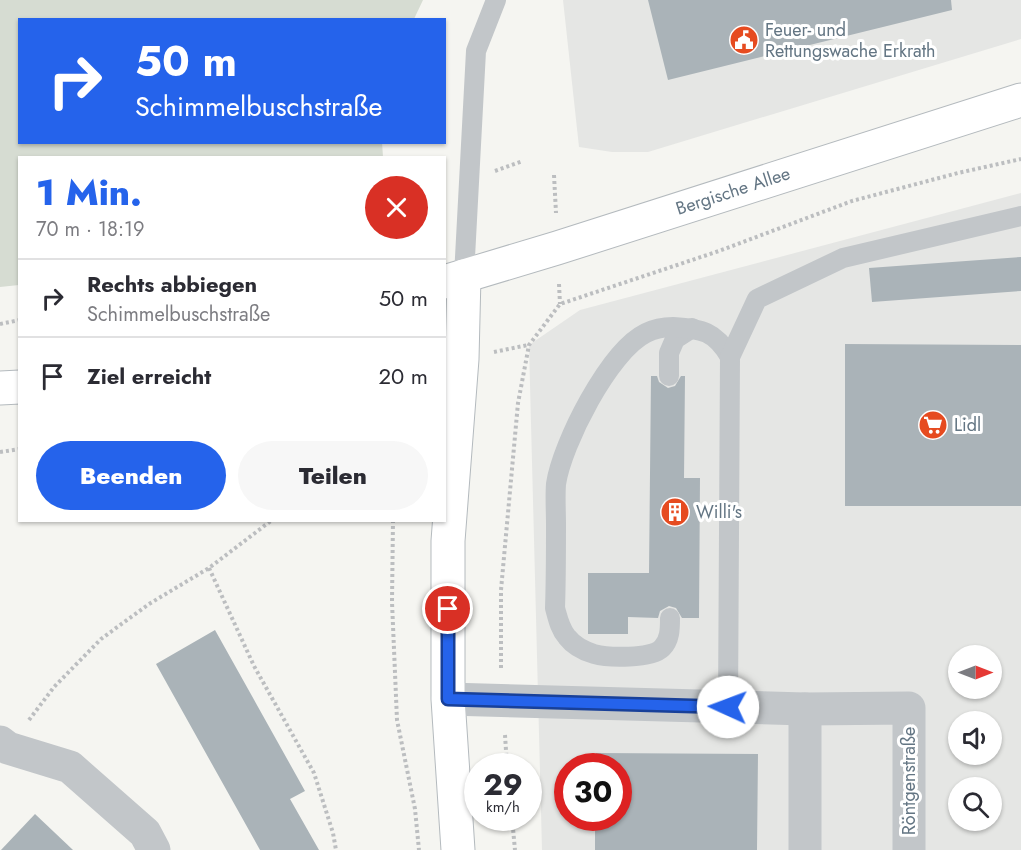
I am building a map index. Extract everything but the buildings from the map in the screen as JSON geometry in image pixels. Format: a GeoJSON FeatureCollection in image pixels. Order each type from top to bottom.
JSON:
{"type":"FeatureCollection","features":[{"type":"Feature","properties":{"kind":"main road","name":"Bergische Allee"},"geometry":{"type":"LineString","coordinates":[[454,279],[1021,100]]}},
{"type":"Feature","properties":{"kind":"main road"},"geometry":{"type":"LineString","coordinates":[[446,497],[462,359],[454,279]]}},
{"type":"Feature","properties":{"kind":"main road"},"geometry":{"type":"LineString","coordinates":[[0,388],[18,387]]}},
{"type":"Feature","properties":{"kind":"main road"},"geometry":{"type":"LineString","coordinates":[[442,531],[448,699],[458,850]]}},
{"type":"Feature","properties":{"kind":"street","name":"Röntgenstraße"},"geometry":{"type":"LineString","coordinates":[[448,699],[805,709],[909,708],[909,850]]}},
{"type":"Feature","properties":{"kind":"street"},"geometry":{"type":"LineString","coordinates":[[805,709],[805,850]]}},
{"type":"Feature","properties":{"kind":"street"},"geometry":{"type":"LineString","coordinates":[[4,745],[70,767],[145,833],[154,850]]}},
{"type":"Feature","properties":{"kind":"lane"},"geometry":{"type":"LineString","coordinates":[[454,279],[476,51],[496,0]]}},
{"type":"Feature","properties":{"kind":"lane"},"geometry":{"type":"LineString","coordinates":[[728,707],[730,357],[757,299],[843,258],[1021,216]]}},
{"type":"Feature","properties":{"kind":"lane"},"geometry":{"type":"LineString","coordinates":[[670,618],[670,633],[662,648],[652,654],[616,657],[596,654],[580,648],[567,638],[560,626],[555,608],[556,485],[560,464],[586,405],[622,353],[645,333],[667,327],[692,328],[709,333],[721,341],[730,357]]}},
{"type":"Feature","properties":{"kind":"lane"},"geometry":{"type":"LineString","coordinates":[[669,376],[669,353],[675,339],[692,328]]}},
{"type":"Feature","properties":{"kind":"path"},"geometry":{"type":"LineString","coordinates":[[502,701],[501,590],[518,403],[529,345],[560,304],[719,251],[852,201],[1021,159]]}},
{"type":"Feature","properties":{"kind":"path"},"geometry":{"type":"LineString","coordinates":[[0,324],[18,320]]}},
{"type":"Feature","properties":{"kind":"path"},"geometry":{"type":"LineString","coordinates":[[0,452],[18,449]]}},
{"type":"Feature","properties":{"kind":"path"},"geometry":{"type":"LineString","coordinates":[[4,745],[54,687],[101,639],[149,604],[209,568],[269,522]]}},
{"type":"Feature","properties":{"kind":"path"},"geometry":{"type":"LineString","coordinates":[[393,522],[392,602],[397,720],[414,809],[419,850]]}},
{"type":"Feature","properties":{"kind":"path"},"geometry":{"type":"LineString","coordinates":[[209,568],[254,666],[314,773],[336,850]]}},
{"type":"Feature","properties":{"kind":"path"},"geometry":{"type":"LineString","coordinates":[[513,831],[515,850]]}},
{"type":"Feature","properties":{"kind":"shaded area"},"geometry":{"type":"Polygon","coordinates":[[[0,0],[423,0],[414,18],[18,18],[18,144],[382,144],[383,156],[18,156],[18,285],[0,287],[0,0]]]}},
{"type":"Feature","properties":{"kind":"shaded area"},"geometry":{"type":"Polygon","coordinates":[[[563,0],[1021,0],[1021,39],[648,152],[612,152],[579,147],[563,0]]]}},
{"type":"Feature","properties":{"kind":"shaded area"},"geometry":{"type":"Polygon","coordinates":[[[1021,193],[1021,850],[542,850],[542,753],[540,753],[529,345],[580,310],[1021,193]]]}},
{"type":"Feature","properties":{"kind":"place","name":"Feuer- und Rettungswache Erkrath"},"geometry":{"type":"Point","coordinates":[744,40]}},
{"type":"Feature","properties":{"kind":"place","name":"Lidl"},"geometry":{"type":"Point","coordinates":[933,425]}},
{"type":"Feature","properties":{"kind":"place","name":"Willi's"},"geometry":{"type":"Point","coordinates":[675,512]}},
{"type":"Feature","properties":{"kind":"route"},"geometry":{"type":"LineString","coordinates":[[448,609],[448,699],[728,707]]}}]}
